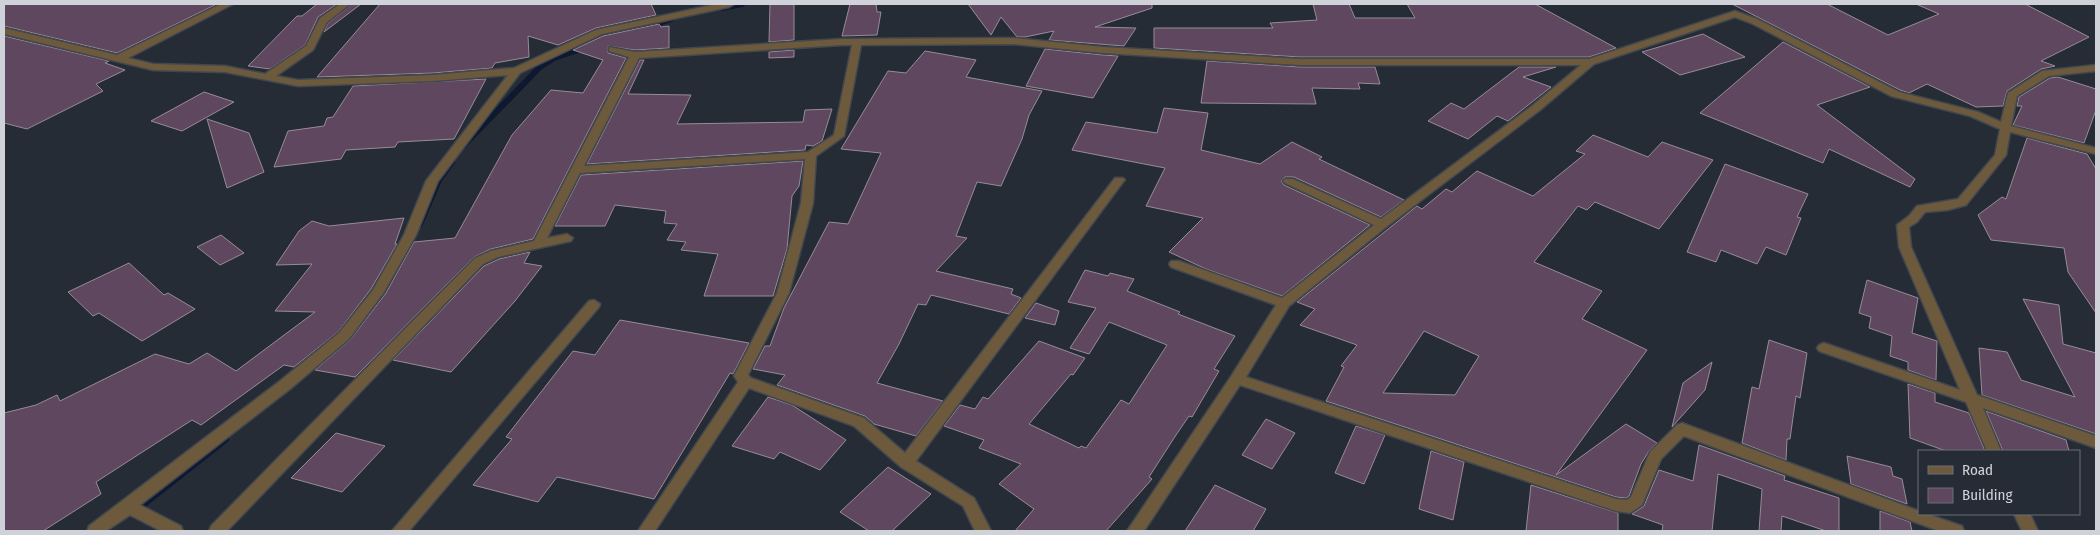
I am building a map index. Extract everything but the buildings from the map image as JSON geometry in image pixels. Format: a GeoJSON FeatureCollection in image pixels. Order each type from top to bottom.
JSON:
{"type":"FeatureCollection","features":[{"type":"Feature","properties":{"kind":"street"},"geometry":{"type":"LineString","coordinates":[[118,59],[228,4]]}},
{"type":"Feature","properties":{"kind":"street"},"geometry":{"type":"LineString","coordinates":[[267,77],[310,48],[323,20],[346,4]]}},
{"type":"Feature","properties":{"kind":"street"},"geometry":{"type":"LineString","coordinates":[[4,31],[153,67],[225,69],[298,83],[433,78],[516,72],[599,32],[729,4]]}},
{"type":"Feature","properties":{"kind":"street"},"geometry":{"type":"LineString","coordinates":[[612,49],[634,55],[857,42],[1013,41],[1103,50],[1300,62],[1590,62],[1735,14],[1754,21],[1895,94],[1974,114],[2004,127],[2096,152]]}},
{"type":"Feature","properties":{"kind":"street"},"geometry":{"type":"LineString","coordinates":[[577,170],[811,155],[839,136],[857,42]]}},
{"type":"Feature","properties":{"kind":"street"},"geometry":{"type":"LineString","coordinates":[[538,245],[634,55]]}},
{"type":"Feature","properties":{"kind":"street"},"geometry":{"type":"LineString","coordinates":[[1135,531],[1237,379],[1284,304],[1382,224],[1536,108],[1590,62]]}},
{"type":"Feature","properties":{"kind":"street"},"geometry":{"type":"LineString","coordinates":[[1994,450],[1904,247],[1903,225],[1913,219],[1921,209],[1948,206],[1962,202],[2000,155],[2004,127],[2012,95],[2046,73],[2096,68]]}},
{"type":"Feature","properties":{"kind":"street"},"geometry":{"type":"LineString","coordinates":[[95,531],[131,511],[344,336],[378,292],[410,235],[432,181],[516,72]]}},
{"type":"Feature","properties":{"kind":"street"},"geometry":{"type":"LineString","coordinates":[[811,155],[807,203],[783,293],[740,376],[746,382],[859,422],[906,463],[969,502],[983,531]]}},
{"type":"Feature","properties":{"kind":"street"},"geometry":{"type":"LineString","coordinates":[[906,463],[1119,180]]}},
{"type":"Feature","properties":{"kind":"street"},"geometry":{"type":"LineString","coordinates":[[1289,181],[1382,224]]}},
{"type":"Feature","properties":{"kind":"street"},"geometry":{"type":"LineString","coordinates":[[217,531],[479,261],[495,254],[567,238]]}},
{"type":"Feature","properties":{"kind":"street"},"geometry":{"type":"LineString","coordinates":[[1175,264],[1284,304]]}},
{"type":"Feature","properties":{"kind":"street"},"geometry":{"type":"LineString","coordinates":[[400,531],[594,304]]}},
{"type":"Feature","properties":{"kind":"street"},"geometry":{"type":"LineString","coordinates":[[1824,348],[2096,442]]}},
{"type":"Feature","properties":{"kind":"street"},"geometry":{"type":"LineString","coordinates":[[1237,379],[1616,505],[1630,507],[1637,501],[1655,456],[1682,429],[1956,531]]}},
{"type":"Feature","properties":{"kind":"street"},"geometry":{"type":"LineString","coordinates":[[646,531],[746,382]]}},
{"type":"Feature","properties":{"kind":"street"},"geometry":{"type":"LineString","coordinates":[[131,511],[175,531]]}},
{"type":"Feature","properties":{"kind":"street"},"geometry":{"type":"LineString","coordinates":[[2022,515],[2030,531]]}},
{"type":"Feature","properties":{"kind":"waterway"},"geometry":{"type":"LineString","coordinates":[[722,8],[742,4]]}},
{"type":"Feature","properties":{"kind":"waterway"},"geometry":{"type":"LineString","coordinates":[[630,31],[671,19]]}},
{"type":"Feature","properties":{"kind":"waterway"},"geometry":{"type":"LineString","coordinates":[[463,146],[540,67],[554,58],[584,48]]}},
{"type":"Feature","properties":{"kind":"waterway"},"geometry":{"type":"LineString","coordinates":[[420,224],[439,180],[452,162]]}},
{"type":"Feature","properties":{"kind":"waterway"},"geometry":{"type":"LineString","coordinates":[[388,284],[406,253]]}},
{"type":"Feature","properties":{"kind":"waterway"},"geometry":{"type":"LineString","coordinates":[[363,318],[379,298]]}},
{"type":"Feature","properties":{"kind":"waterway"},"geometry":{"type":"LineString","coordinates":[[134,511],[225,439]]}}]}
